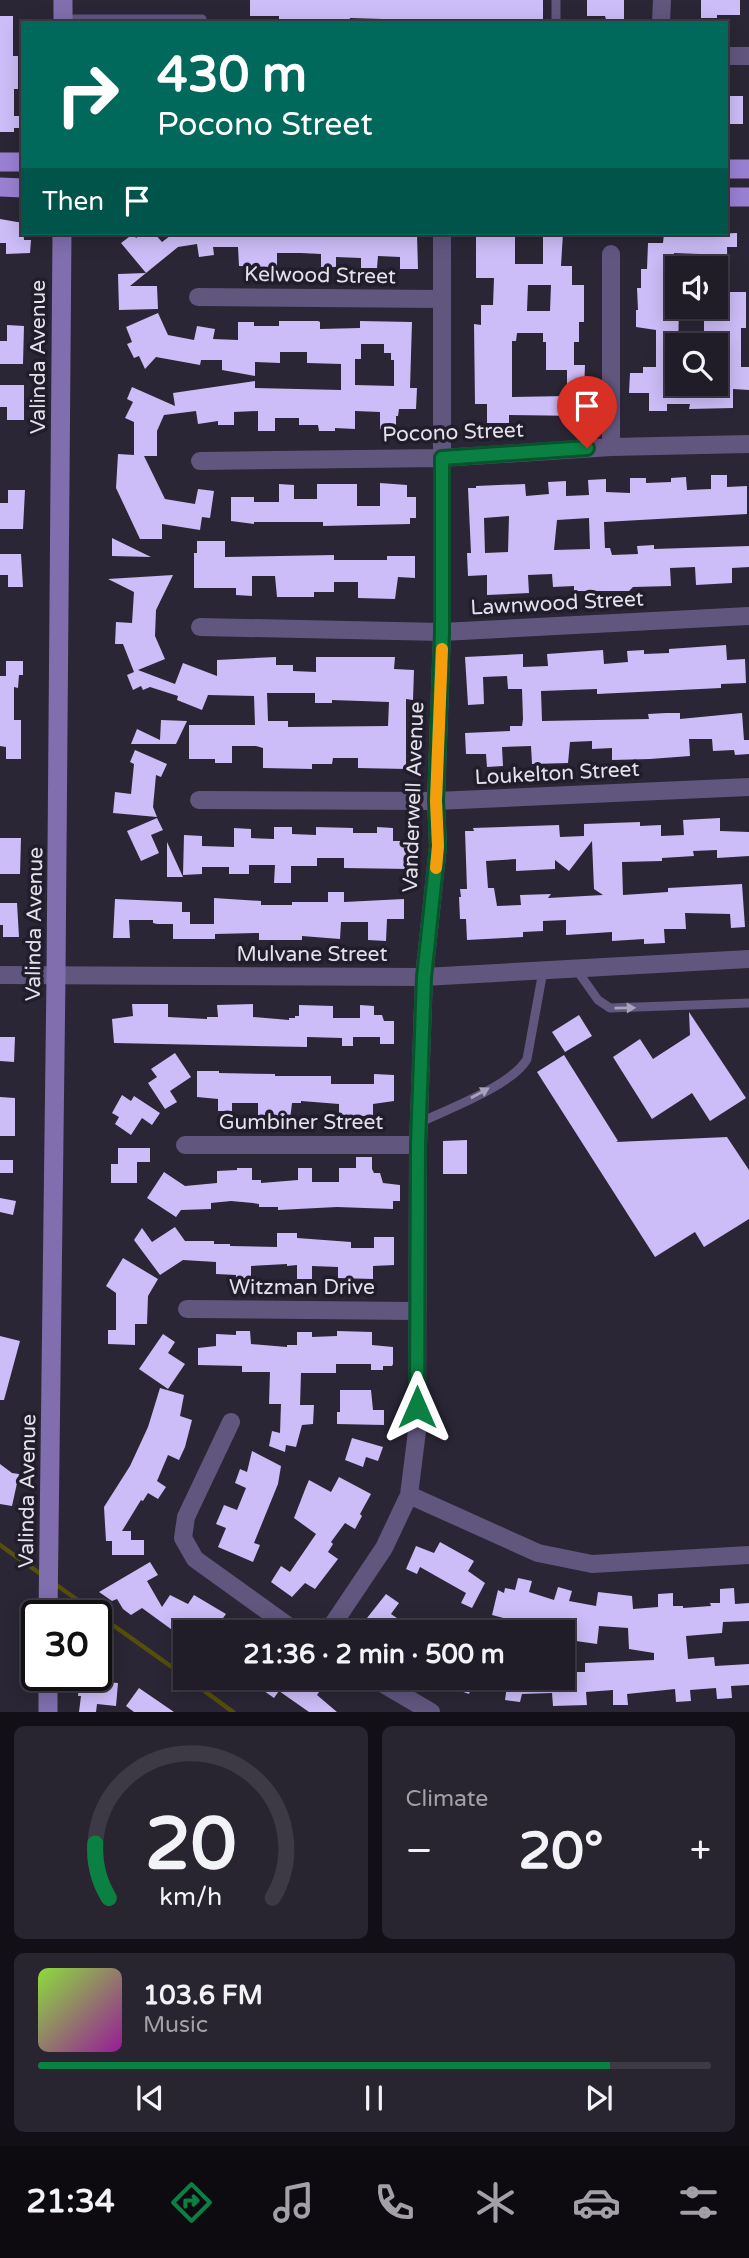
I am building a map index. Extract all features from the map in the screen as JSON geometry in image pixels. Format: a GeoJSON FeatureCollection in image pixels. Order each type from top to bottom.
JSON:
{"type":"FeatureCollection","features":[{"type":"Feature","properties":{"kind":"main road"},"geometry":{"type":"LineString","coordinates":[[0,162],[21,162]]}},
{"type":"Feature","properties":{"kind":"main road"},"geometry":{"type":"LineString","coordinates":[[728,169],[749,169]]}},
{"type":"Feature","properties":{"kind":"main road"},"geometry":{"type":"LineString","coordinates":[[0,187],[21,188]]}},
{"type":"Feature","properties":{"kind":"main road"},"geometry":{"type":"LineString","coordinates":[[728,197],[749,197]]}},
{"type":"Feature","properties":{"kind":"main road","name":"Valinda Avenue"},"geometry":{"type":"LineString","coordinates":[[48,1600],[62,235]]}},
{"type":"Feature","properties":{"kind":"main road"},"geometry":{"type":"LineString","coordinates":[[48,1691],[48,1712]]}},
{"type":"Feature","properties":{"kind":"street"},"geometry":{"type":"LineString","coordinates":[[661,21],[662,0]]}},
{"type":"Feature","properties":{"kind":"street"},"geometry":{"type":"LineString","coordinates":[[728,56],[749,56]]}},
{"type":"Feature","properties":{"kind":"street","name":"Vanderwell Avenue"},"geometry":{"type":"LineString","coordinates":[[336,1620],[384,1548],[409,1495],[417,1431],[418,1144],[424,977],[438,846],[436,801],[442,632],[442,235]]}},
{"type":"Feature","properties":{"kind":"street"},"geometry":{"type":"LineString","coordinates":[[611,254],[611,447]]}},
{"type":"Feature","properties":{"kind":"street","name":"Kelwood Street"},"geometry":{"type":"LineString","coordinates":[[198,297],[441,299]]}},
{"type":"Feature","properties":{"kind":"street","name":"Pocono Street"},"geometry":{"type":"LineString","coordinates":[[200,461],[442,458],[611,447],[749,444]]}},
{"type":"Feature","properties":{"kind":"street","name":"Lawnwood Street"},"geometry":{"type":"LineString","coordinates":[[200,627],[442,632],[749,616]]}},
{"type":"Feature","properties":{"kind":"street","name":"Loukelton Street"},"geometry":{"type":"LineString","coordinates":[[199,800],[436,801],[749,787]]}},
{"type":"Feature","properties":{"kind":"street","name":"Mulvane Street"},"geometry":{"type":"LineString","coordinates":[[0,975],[424,977],[749,959]]}},
{"type":"Feature","properties":{"kind":"street","name":"Gumbiner Street"},"geometry":{"type":"LineString","coordinates":[[184,1145],[418,1144]]}},
{"type":"Feature","properties":{"kind":"street","name":"Witzman Drive"},"geometry":{"type":"LineString","coordinates":[[187,1309],[416,1311]]}},
{"type":"Feature","properties":{"kind":"street"},"geometry":{"type":"LineString","coordinates":[[231,1422],[186,1517],[183,1538],[195,1559],[280,1620]]}},
{"type":"Feature","properties":{"kind":"street"},"geometry":{"type":"LineString","coordinates":[[409,1495],[538,1553],[592,1564],[749,1555]]}},
{"type":"Feature","properties":{"kind":"street"},"geometry":{"type":"LineString","coordinates":[[393,1690],[431,1712]]}},
{"type":"Feature","properties":{"kind":"lane"},"geometry":{"type":"LineString","coordinates":[[556,0],[556,21]]}},
{"type":"Feature","properties":{"kind":"lane"},"geometry":{"type":"LineString","coordinates":[[63,14],[202,21]]}},
{"type":"Feature","properties":{"kind":"lane"},"geometry":{"type":"LineString","coordinates":[[576,969],[598,1000],[610,1008],[749,1003]]}},
{"type":"Feature","properties":{"kind":"lane"},"geometry":{"type":"LineString","coordinates":[[419,1123],[478,1096],[522,1068],[527,1059],[543,971]]}},
{"type":"Feature","properties":{"kind":"building"},"geometry":{"type":"Polygon","coordinates":[[[250,0],[543,0],[543,21],[383,21],[350,18],[349,21],[279,21],[279,16],[250,16],[250,0]]]}},
{"type":"Feature","properties":{"kind":"building"},"geometry":{"type":"Polygon","coordinates":[[[587,0],[624,0],[624,21],[606,21],[605,16],[587,16],[587,0]]]}},
{"type":"Feature","properties":{"kind":"building"},"geometry":{"type":"Polygon","coordinates":[[[701,0],[740,0],[740,15],[701,18],[701,0]]]}},
{"type":"Feature","properties":{"kind":"building"},"geometry":{"type":"Polygon","coordinates":[[[0,16],[13,16],[13,56],[18,56],[18,89],[14,89],[14,116],[21,116],[21,128],[14,128],[14,132],[0,132],[0,16]]]}},
{"type":"Feature","properties":{"kind":"building"},"geometry":{"type":"Polygon","coordinates":[[[728,96],[743,96],[743,124],[728,124],[728,96]]]}},
{"type":"Feature","properties":{"kind":"building"},"geometry":{"type":"Polygon","coordinates":[[[0,219],[21,223],[21,235],[24,235],[24,240],[31,240],[30,253],[6,254],[6,243],[0,243],[0,219]]]}},
{"type":"Feature","properties":{"kind":"building"},"geometry":{"type":"Polygon","coordinates":[[[737,233],[737,247],[727,247],[727,256],[674,253],[674,256],[665,256],[665,319],[679,319],[678,333],[665,333],[665,396],[728,396],[728,333],[704,333],[704,319],[728,319],[728,292],[746,292],[746,328],[741,328],[741,367],[749,367],[749,390],[733,389],[733,408],[689,409],[690,404],[667,404],[667,411],[649,411],[649,393],[629,393],[630,373],[643,373],[643,367],[656,367],[656,330],[636,327],[637,288],[641,288],[641,269],[647,269],[648,243],[663,243],[664,235],[737,233]]]}},
{"type":"Feature","properties":{"kind":"building"},"geometry":{"type":"Polygon","coordinates":[[[132,235],[136,238],[140,235],[156,235],[162,242],[171,235],[417,235],[418,269],[400,269],[400,257],[378,256],[377,268],[361,268],[361,258],[336,257],[336,267],[321,267],[321,254],[301,253],[277,253],[277,267],[239,266],[238,247],[213,247],[214,255],[199,257],[197,244],[178,247],[146,273],[121,243],[132,235]]]}},
{"type":"Feature","properties":{"kind":"building"},"geometry":{"type":"Polygon","coordinates":[[[515,235],[515,264],[543,264],[543,235],[563,235],[561,266],[572,266],[572,285],[584,285],[584,322],[579,322],[579,342],[574,342],[574,365],[585,365],[583,416],[509,415],[509,423],[487,423],[487,404],[475,404],[474,324],[481,325],[481,305],[493,305],[494,278],[476,278],[476,237],[515,235]],[[528,285],[527,311],[550,311],[551,285],[528,285]],[[517,333],[516,341],[512,341],[512,397],[567,396],[567,370],[546,370],[546,342],[543,342],[543,333],[517,333]]]}},
{"type":"Feature","properties":{"kind":"building"},"geometry":{"type":"Polygon","coordinates":[[[146,273],[130,286],[157,286],[158,309],[119,310],[118,274],[146,273]]]}},
{"type":"Feature","properties":{"kind":"building"},"geometry":{"type":"Polygon","coordinates":[[[158,313],[168,335],[194,340],[197,326],[215,329],[213,339],[238,340],[238,322],[254,322],[254,326],[279,326],[279,321],[318,321],[320,329],[360,328],[360,321],[412,322],[410,388],[417,388],[416,409],[399,409],[396,430],[380,429],[380,412],[355,411],[355,429],[335,428],[335,431],[319,431],[318,425],[299,425],[299,418],[275,418],[275,431],[258,431],[258,411],[234,412],[234,425],[218,425],[218,421],[198,424],[196,411],[164,415],[157,431],[157,456],[144,456],[165,499],[195,504],[198,489],[214,491],[210,518],[202,517],[200,530],[162,524],[162,539],[140,539],[116,488],[118,454],[134,455],[134,422],[125,418],[133,402],[127,399],[132,387],[175,406],[173,393],[255,381],[255,388],[341,390],[341,364],[307,363],[307,352],[280,352],[280,363],[255,362],[255,376],[222,370],[222,360],[201,360],[200,365],[156,357],[145,369],[139,356],[134,358],[127,344],[132,342],[126,327],[158,313]],[[361,344],[361,359],[355,359],[355,385],[394,386],[394,360],[391,360],[391,353],[384,353],[384,344],[361,344]]]}},
{"type":"Feature","properties":{"kind":"building"},"geometry":{"type":"Polygon","coordinates":[[[7,325],[24,326],[23,364],[0,364],[0,341],[7,341],[7,325]]]}},
{"type":"Feature","properties":{"kind":"building"},"geometry":{"type":"Polygon","coordinates":[[[0,385],[24,385],[24,420],[7,420],[7,407],[0,407],[0,385]]]}},
{"type":"Feature","properties":{"kind":"building"},"geometry":{"type":"Polygon","coordinates":[[[711,475],[727,475],[727,487],[747,486],[747,514],[604,522],[605,548],[610,548],[612,555],[638,554],[637,546],[654,545],[654,549],[749,546],[749,567],[732,568],[732,583],[696,585],[695,567],[670,568],[671,586],[633,587],[629,591],[574,591],[574,586],[553,587],[552,574],[528,575],[529,593],[487,595],[487,575],[468,576],[467,553],[471,553],[468,488],[525,484],[526,496],[549,494],[548,482],[566,481],[566,496],[589,495],[588,480],[606,479],[606,492],[630,493],[630,478],[646,478],[646,483],[671,482],[671,478],[686,477],[687,490],[711,489],[711,475]],[[509,516],[484,518],[485,553],[508,552],[509,516]],[[589,518],[557,520],[554,550],[590,549],[589,518]]]}},
{"type":"Feature","properties":{"kind":"building"},"geometry":{"type":"Polygon","coordinates":[[[380,483],[407,485],[407,497],[416,497],[416,518],[410,518],[410,524],[323,526],[323,522],[254,524],[231,521],[231,497],[254,497],[254,502],[279,502],[279,484],[294,485],[294,499],[317,499],[317,484],[357,484],[357,506],[380,506],[380,483]]]}},
{"type":"Feature","properties":{"kind":"building"},"geometry":{"type":"Polygon","coordinates":[[[8,490],[25,490],[23,529],[0,529],[0,503],[8,503],[8,490]]]}},
{"type":"Feature","properties":{"kind":"building"},"geometry":{"type":"Polygon","coordinates":[[[112,538],[151,557],[112,556],[112,538]]]}},
{"type":"Feature","properties":{"kind":"building"},"geometry":{"type":"Polygon","coordinates":[[[197,541],[225,541],[225,557],[334,555],[334,560],[387,560],[387,556],[415,556],[415,578],[398,577],[395,599],[358,598],[358,582],[334,582],[334,592],[314,592],[314,597],[277,597],[275,576],[252,576],[252,596],[236,595],[236,588],[194,588],[194,553],[197,553],[197,541]]]}},
{"type":"Feature","properties":{"kind":"building"},"geometry":{"type":"Polygon","coordinates":[[[0,554],[21,554],[23,587],[8,587],[8,575],[0,575],[0,554]]]}},
{"type":"Feature","properties":{"kind":"building"},"geometry":{"type":"Polygon","coordinates":[[[173,575],[156,610],[155,636],[165,659],[138,670],[175,684],[183,663],[217,676],[217,660],[276,657],[276,665],[293,665],[293,671],[316,672],[316,657],[395,657],[394,669],[414,670],[413,700],[406,699],[406,769],[358,768],[358,758],[333,758],[332,764],[312,764],[312,769],[263,768],[263,748],[256,746],[232,746],[232,763],[215,763],[215,759],[189,759],[189,725],[255,725],[254,696],[208,695],[202,710],[177,700],[178,696],[150,687],[143,690],[141,686],[133,690],[127,675],[134,672],[123,644],[115,644],[116,622],[132,623],[134,592],[108,579],[173,575]],[[267,693],[268,721],[288,721],[288,727],[388,726],[389,702],[332,700],[332,703],[315,703],[315,693],[267,693]]]}},
{"type":"Feature","properties":{"kind":"building"},"geometry":{"type":"Polygon","coordinates":[[[726,645],[727,660],[745,659],[746,683],[721,684],[721,688],[597,694],[597,689],[541,691],[542,721],[649,719],[648,714],[666,713],[680,713],[680,719],[742,713],[744,740],[749,740],[749,754],[735,755],[734,750],[713,751],[712,739],[689,739],[690,756],[650,759],[612,760],[612,748],[592,749],[592,741],[570,742],[568,763],[532,764],[531,746],[502,747],[503,766],[487,767],[486,754],[466,754],[465,733],[510,731],[510,726],[522,726],[523,719],[522,689],[508,689],[507,676],[483,677],[484,704],[468,705],[465,657],[523,654],[523,667],[548,666],[547,654],[603,650],[604,664],[628,662],[627,651],[644,650],[644,654],[669,653],[669,649],[726,645]]]}},
{"type":"Feature","properties":{"kind":"building"},"geometry":{"type":"Polygon","coordinates":[[[6,661],[23,661],[23,675],[19,675],[18,688],[14,687],[14,720],[21,720],[21,759],[6,759],[6,747],[0,746],[0,676],[6,676],[6,661]]]}},
{"type":"Feature","properties":{"kind":"building"},"geometry":{"type":"Polygon","coordinates":[[[161,720],[187,721],[176,744],[131,744],[137,729],[160,740],[161,720]]]}},
{"type":"Feature","properties":{"kind":"building"},"geometry":{"type":"Polygon","coordinates":[[[135,750],[167,764],[161,777],[156,775],[153,807],[157,817],[113,813],[115,792],[131,794],[134,764],[130,762],[135,750]]]}},
{"type":"Feature","properties":{"kind":"building"},"geometry":{"type":"Polygon","coordinates":[[[157,818],[163,830],[151,835],[159,853],[141,861],[127,831],[157,818]]]}},
{"type":"Feature","properties":{"kind":"building"},"geometry":{"type":"Polygon","coordinates":[[[720,818],[720,831],[749,832],[749,856],[717,858],[717,850],[693,851],[694,856],[662,858],[662,861],[622,862],[623,895],[668,892],[668,888],[742,884],[745,927],[731,928],[730,914],[685,913],[686,929],[664,929],[665,943],[644,944],[644,939],[612,941],[612,932],[566,935],[566,920],[543,921],[543,931],[523,932],[523,937],[467,940],[466,919],[460,919],[459,897],[460,889],[467,889],[465,831],[474,831],[473,828],[559,825],[560,837],[584,836],[584,824],[640,822],[640,826],[661,825],[661,836],[684,835],[683,820],[720,818]],[[592,841],[569,871],[555,860],[555,869],[516,871],[516,859],[486,861],[488,888],[494,888],[497,906],[521,905],[520,895],[551,894],[548,898],[603,895],[594,889],[592,841]]]}},
{"type":"Feature","properties":{"kind":"building"},"geometry":{"type":"Polygon","coordinates":[[[274,827],[292,827],[292,834],[316,835],[316,827],[353,828],[353,833],[377,833],[377,827],[393,828],[393,841],[414,841],[413,862],[409,862],[409,869],[344,868],[344,858],[317,858],[317,866],[291,866],[291,883],[274,883],[275,865],[249,865],[249,874],[229,874],[229,867],[202,867],[202,874],[183,875],[184,835],[202,836],[202,846],[234,847],[234,828],[251,829],[251,838],[274,839],[274,827]]]}},
{"type":"Feature","properties":{"kind":"building"},"geometry":{"type":"Polygon","coordinates":[[[0,838],[21,838],[20,874],[0,874],[0,838]]]}},
{"type":"Feature","properties":{"kind":"building"},"geometry":{"type":"Polygon","coordinates":[[[167,842],[183,877],[167,877],[167,842]]]}},
{"type":"Feature","properties":{"kind":"building"},"geometry":{"type":"Polygon","coordinates":[[[328,892],[344,892],[344,902],[404,899],[404,919],[387,919],[386,941],[368,940],[368,922],[341,922],[340,939],[302,936],[302,940],[259,940],[259,933],[215,934],[215,939],[173,939],[173,924],[157,924],[153,923],[153,920],[129,920],[130,938],[113,938],[115,899],[182,902],[182,912],[190,912],[190,924],[214,924],[214,898],[261,901],[261,905],[292,905],[292,902],[328,902],[328,892]]]}},
{"type":"Feature","properties":{"kind":"building"},"geometry":{"type":"Polygon","coordinates":[[[0,903],[17,903],[19,937],[3,937],[0,903]]]}},
{"type":"Feature","properties":{"kind":"building"},"geometry":{"type":"Polygon","coordinates":[[[132,1004],[168,1004],[168,1017],[207,1019],[218,1017],[217,1005],[253,1004],[253,1017],[289,1020],[299,1016],[299,1005],[333,1006],[333,1018],[360,1018],[360,1005],[374,1006],[374,1015],[382,1015],[384,1021],[394,1021],[394,1044],[380,1044],[380,1037],[353,1037],[353,1046],[342,1046],[342,1038],[307,1037],[307,1047],[114,1043],[112,1019],[133,1016],[132,1004]]]}},
{"type":"Feature","properties":{"kind":"building"},"geometry":{"type":"Polygon","coordinates":[[[689,1012],[746,1098],[710,1121],[692,1093],[652,1119],[613,1057],[640,1039],[653,1059],[690,1035],[689,1012]]]}},
{"type":"Feature","properties":{"kind":"building"},"geometry":{"type":"Polygon","coordinates":[[[579,1015],[592,1036],[565,1052],[552,1032],[579,1015]]]}},
{"type":"Feature","properties":{"kind":"building"},"geometry":{"type":"Polygon","coordinates":[[[0,1037],[15,1037],[14,1062],[0,1061],[0,1037]]]}},
{"type":"Feature","properties":{"kind":"building"},"geometry":{"type":"Polygon","coordinates":[[[175,1053],[191,1077],[170,1091],[177,1102],[165,1109],[148,1083],[157,1077],[151,1069],[175,1053]]]}},
{"type":"Feature","properties":{"kind":"building"},"geometry":{"type":"Polygon","coordinates":[[[564,1055],[618,1141],[616,1142],[727,1137],[749,1170],[749,1219],[704,1247],[695,1232],[655,1257],[537,1072],[564,1055]]]}},
{"type":"Feature","properties":{"kind":"building"},"geometry":{"type":"Polygon","coordinates":[[[197,1071],[331,1076],[331,1084],[374,1084],[374,1074],[394,1075],[394,1101],[373,1104],[373,1116],[339,1116],[339,1104],[301,1101],[292,1103],[289,1128],[277,1128],[277,1115],[258,1115],[258,1103],[232,1103],[232,1111],[218,1111],[218,1099],[197,1097],[197,1071]]]}},
{"type":"Feature","properties":{"kind":"building"},"geometry":{"type":"Polygon","coordinates":[[[122,1095],[131,1101],[134,1096],[160,1113],[152,1125],[142,1118],[131,1135],[115,1124],[119,1117],[112,1113],[122,1095]]]}},
{"type":"Feature","properties":{"kind":"building"},"geometry":{"type":"Polygon","coordinates":[[[0,1097],[15,1098],[15,1136],[0,1136],[0,1097]]]}},
{"type":"Feature","properties":{"kind":"building"},"geometry":{"type":"Polygon","coordinates":[[[467,1140],[467,1174],[443,1174],[443,1141],[467,1140]]]}},
{"type":"Feature","properties":{"kind":"building"},"geometry":{"type":"Polygon","coordinates":[[[118,1148],[150,1148],[150,1162],[137,1162],[137,1183],[111,1183],[111,1164],[118,1164],[118,1148]]]}},
{"type":"Feature","properties":{"kind":"building"},"geometry":{"type":"Polygon","coordinates":[[[356,1157],[372,1157],[372,1169],[374,1173],[380,1173],[383,1183],[400,1185],[400,1201],[393,1201],[393,1209],[337,1207],[278,1210],[278,1207],[259,1207],[259,1204],[231,1201],[211,1203],[211,1209],[181,1210],[176,1217],[147,1198],[164,1172],[185,1186],[217,1183],[217,1171],[237,1168],[252,1168],[252,1180],[261,1180],[261,1183],[298,1180],[298,1168],[312,1168],[312,1182],[339,1182],[339,1168],[356,1168],[356,1157]]]}},
{"type":"Feature","properties":{"kind":"building"},"geometry":{"type":"Polygon","coordinates":[[[0,1160],[13,1160],[13,1173],[0,1173],[0,1160]]]}},
{"type":"Feature","properties":{"kind":"building"},"geometry":{"type":"Polygon","coordinates":[[[0,1198],[16,1201],[13,1215],[0,1212],[0,1198]]]}},
{"type":"Feature","properties":{"kind":"building"},"geometry":{"type":"Polygon","coordinates":[[[175,1227],[185,1241],[214,1241],[214,1244],[230,1246],[277,1247],[277,1233],[297,1233],[297,1238],[351,1242],[351,1248],[374,1248],[374,1237],[394,1237],[394,1265],[373,1266],[373,1279],[338,1278],[338,1267],[312,1266],[312,1279],[297,1279],[297,1265],[287,1264],[251,1266],[251,1278],[236,1278],[236,1275],[216,1274],[216,1262],[183,1260],[160,1275],[134,1240],[142,1228],[152,1242],[175,1227]]]}},
{"type":"Feature","properties":{"kind":"building"},"geometry":{"type":"Polygon","coordinates":[[[123,1258],[158,1279],[148,1296],[147,1324],[135,1324],[135,1345],[108,1344],[108,1330],[116,1330],[116,1293],[106,1286],[123,1258]]]}},
{"type":"Feature","properties":{"kind":"building"},"geometry":{"type":"Polygon","coordinates":[[[236,1331],[250,1331],[251,1344],[287,1347],[297,1345],[297,1332],[312,1332],[312,1337],[337,1336],[337,1331],[372,1332],[372,1345],[393,1347],[393,1364],[383,1366],[383,1370],[371,1370],[371,1364],[336,1364],[336,1373],[301,1373],[300,1405],[314,1405],[313,1424],[302,1425],[296,1447],[286,1445],[285,1452],[269,1446],[272,1431],[280,1433],[281,1404],[269,1404],[270,1372],[242,1372],[242,1366],[198,1365],[198,1348],[216,1346],[216,1334],[236,1335],[236,1331]]]}},
{"type":"Feature","properties":{"kind":"building"},"geometry":{"type":"Polygon","coordinates":[[[163,1334],[175,1342],[168,1353],[185,1364],[168,1389],[139,1369],[163,1334]]]}},
{"type":"Feature","properties":{"kind":"building"},"geometry":{"type":"Polygon","coordinates":[[[0,1336],[20,1341],[4,1400],[0,1400],[0,1336]]]}},
{"type":"Feature","properties":{"kind":"building"},"geometry":{"type":"Polygon","coordinates":[[[160,1388],[184,1395],[180,1416],[192,1420],[185,1447],[179,1460],[168,1455],[157,1481],[166,1487],[158,1499],[148,1493],[122,1531],[131,1531],[131,1540],[144,1540],[144,1555],[112,1555],[112,1541],[106,1541],[104,1507],[130,1466],[148,1427],[160,1388]]]}},
{"type":"Feature","properties":{"kind":"building"},"geometry":{"type":"Polygon","coordinates":[[[340,1390],[371,1390],[373,1410],[384,1410],[384,1425],[337,1424],[340,1390]]]}},
{"type":"Feature","properties":{"kind":"building"},"geometry":{"type":"Polygon","coordinates":[[[352,1438],[383,1447],[378,1461],[366,1457],[363,1467],[345,1460],[352,1438]]]}},
{"type":"Feature","properties":{"kind":"building"},"geometry":{"type":"Polygon","coordinates":[[[252,1451],[281,1466],[278,1484],[254,1543],[260,1545],[253,1562],[218,1547],[226,1528],[216,1524],[224,1505],[237,1510],[246,1488],[235,1483],[240,1469],[247,1472],[252,1451]]]}},
{"type":"Feature","properties":{"kind":"building"},"geometry":{"type":"Polygon","coordinates":[[[0,1464],[12,1473],[19,1474],[12,1506],[0,1504],[0,1464]]]}},
{"type":"Feature","properties":{"kind":"building"},"geometry":{"type":"Polygon","coordinates":[[[339,1477],[371,1494],[355,1529],[345,1523],[331,1542],[333,1544],[328,1552],[338,1559],[315,1589],[305,1583],[292,1597],[271,1582],[281,1566],[290,1572],[316,1534],[294,1518],[306,1487],[309,1480],[331,1492],[339,1477]]]}},
{"type":"Feature","properties":{"kind":"building"},"geometry":{"type":"Polygon","coordinates":[[[440,1542],[474,1561],[468,1571],[485,1583],[472,1608],[461,1603],[466,1593],[420,1567],[417,1574],[406,1569],[416,1546],[434,1553],[440,1542]]]}},
{"type":"Feature","properties":{"kind":"building"},"geometry":{"type":"Polygon","coordinates":[[[150,1562],[158,1575],[147,1581],[162,1607],[170,1595],[188,1604],[194,1595],[226,1614],[222,1620],[173,1620],[173,1631],[142,1608],[131,1615],[117,1599],[112,1601],[99,1592],[150,1562]]]}},
{"type":"Feature","properties":{"kind":"building"},"geometry":{"type":"Polygon","coordinates":[[[518,1578],[532,1581],[529,1592],[554,1600],[558,1587],[572,1591],[569,1601],[596,1606],[598,1592],[632,1596],[633,1609],[658,1607],[658,1594],[673,1593],[673,1606],[711,1606],[710,1603],[720,1603],[720,1589],[734,1588],[735,1604],[749,1603],[749,1621],[723,1622],[722,1633],[686,1636],[688,1659],[714,1657],[715,1666],[749,1664],[749,1685],[731,1686],[732,1698],[717,1699],[716,1688],[690,1690],[691,1701],[676,1702],[675,1689],[627,1694],[628,1705],[613,1705],[613,1690],[586,1692],[587,1705],[553,1706],[552,1693],[522,1694],[520,1702],[505,1700],[506,1690],[575,1690],[575,1672],[585,1672],[585,1663],[654,1660],[654,1653],[629,1649],[628,1628],[599,1626],[597,1644],[575,1641],[575,1620],[511,1620],[492,1615],[498,1590],[504,1593],[505,1588],[515,1590],[518,1578]]]}},
{"type":"Feature","properties":{"kind":"building"},"geometry":{"type":"Polygon","coordinates":[[[386,1594],[399,1603],[391,1614],[400,1620],[367,1618],[386,1594]]]}},
{"type":"Feature","properties":{"kind":"building"},"geometry":{"type":"Polygon","coordinates":[[[112,1682],[118,1683],[116,1706],[97,1704],[96,1712],[79,1712],[81,1696],[78,1696],[78,1691],[112,1691],[112,1682]]]}},
{"type":"Feature","properties":{"kind":"building"},"geometry":{"type":"Polygon","coordinates":[[[139,1688],[174,1712],[134,1712],[126,1706],[139,1688]]]}},
{"type":"Feature","properties":{"kind":"building"},"geometry":{"type":"Polygon","coordinates":[[[263,1690],[320,1690],[317,1695],[337,1712],[309,1712],[279,1691],[274,1698],[263,1690]]]}},
{"type":"Feature","properties":{"kind":"waterway"},"geometry":{"type":"LineString","coordinates":[[0,1545],[42,1575]]}},
{"type":"Feature","properties":{"kind":"waterway"},"geometry":{"type":"LineString","coordinates":[[55,1584],[173,1668]]}},
{"type":"Feature","properties":{"kind":"waterway"},"geometry":{"type":"LineString","coordinates":[[203,1690],[233,1712]]}},
{"type":"Feature","properties":{"kind":"slow traffic"},"geometry":{"type":"LineString","coordinates":[[436,868],[442,649]]}},
{"type":"Feature","properties":{"kind":"route"},"geometry":{"type":"LineString","coordinates":[[417,1407],[418,1144],[424,977],[438,846],[436,801],[442,632],[442,458],[587,448]]}}]}
